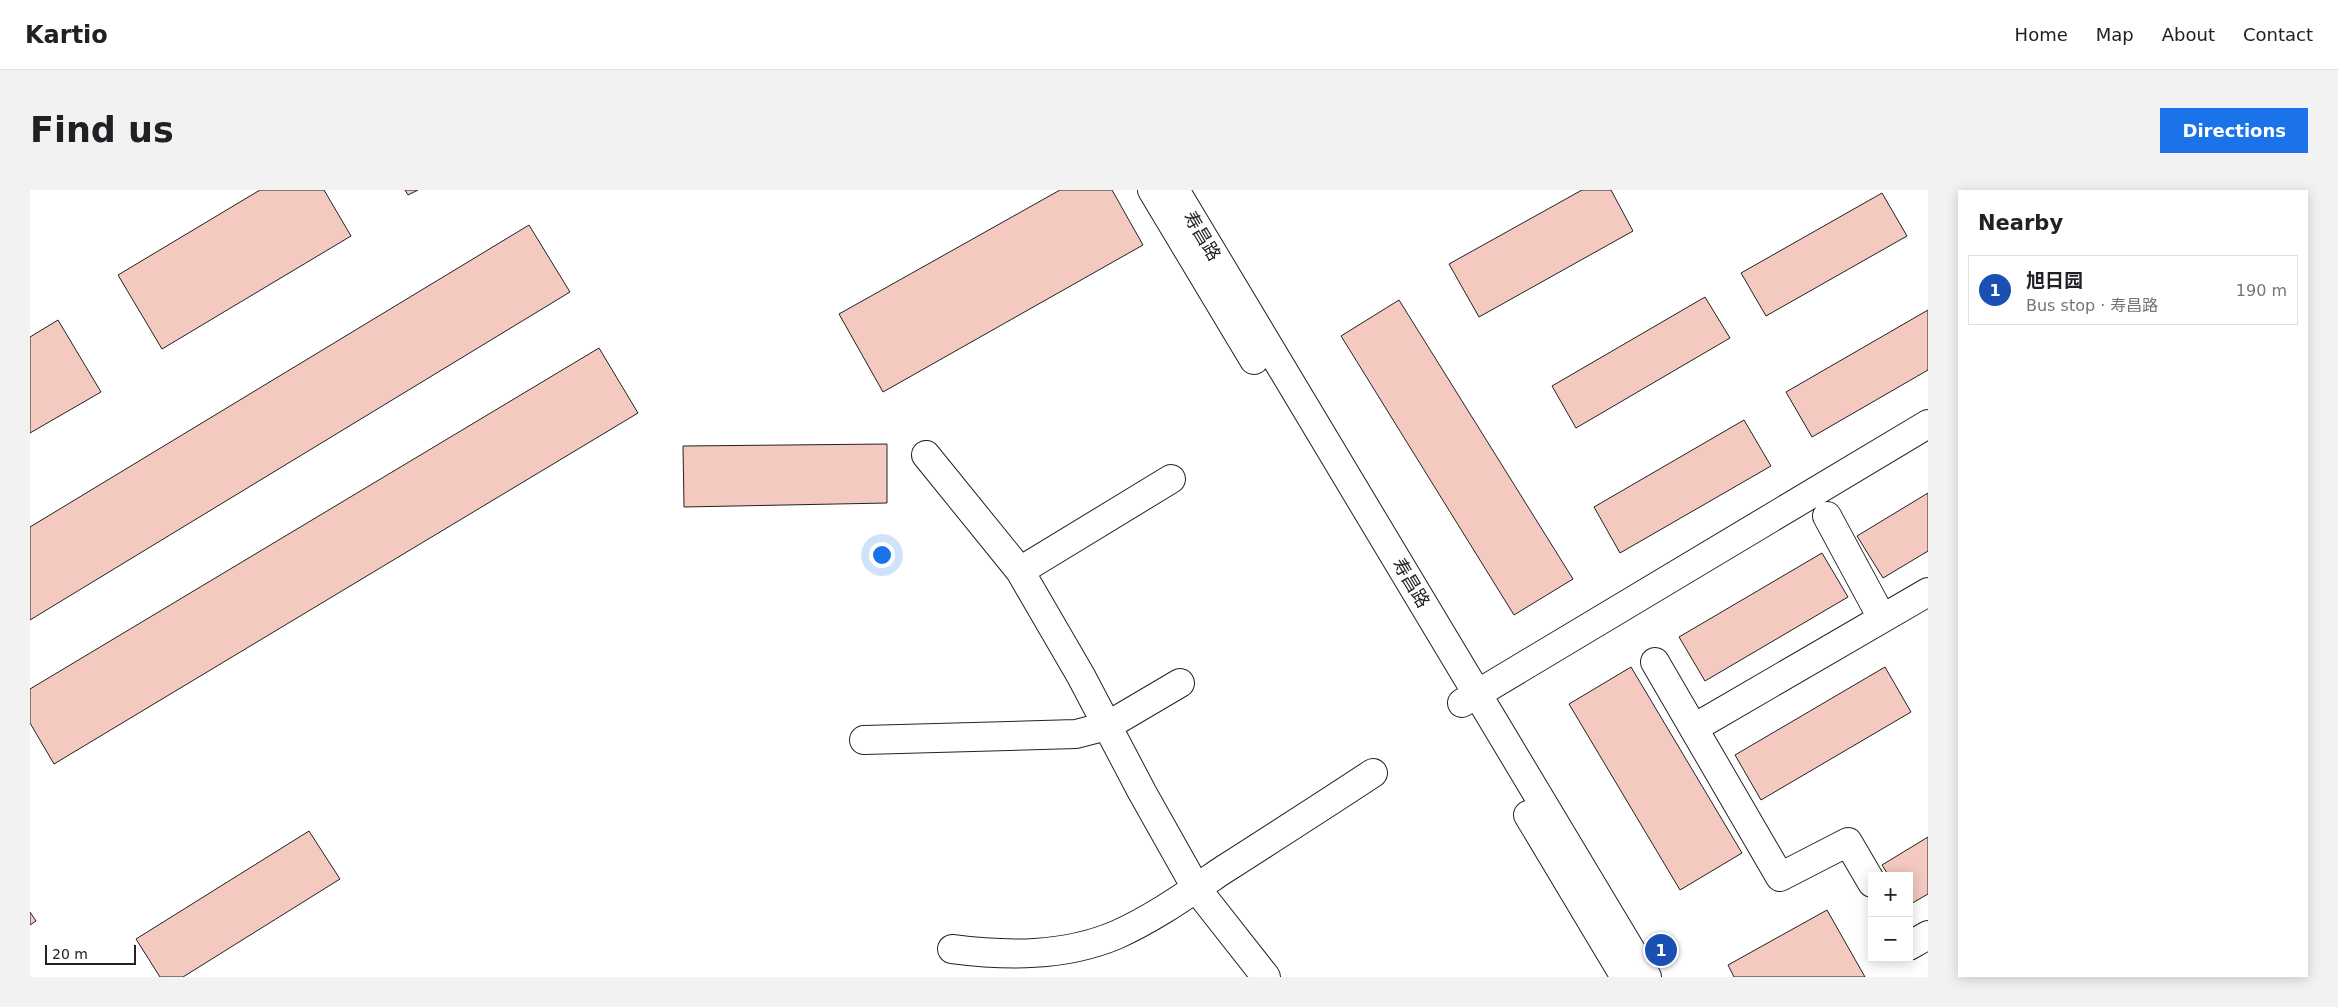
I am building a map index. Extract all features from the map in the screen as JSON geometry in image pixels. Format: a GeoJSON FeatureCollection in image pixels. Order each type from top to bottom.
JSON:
{"type":"FeatureCollection","features":[{"type":"Feature","properties":{"kind":"street","name":"寿昌路"},"geometry":{"type":"LineString","coordinates":[[1152,190],[1469,699],[1647,977]]}},
{"type":"Feature","properties":{"kind":"street","name":"寿昌路"},"geometry":{"type":"LineString","coordinates":[[1175,190],[1469,699],[1625,977]]}},
{"type":"Feature","properties":{"kind":"street"},"geometry":{"type":"LineString","coordinates":[[1469,699],[1928,424]]}},
{"type":"Feature","properties":{"kind":"street"},"geometry":{"type":"LineString","coordinates":[[926,455],[1020,571],[1081,676],[1196,888],[1266,977]]}},
{"type":"Feature","properties":{"kind":"street"},"geometry":{"type":"LineString","coordinates":[[1020,571],[1172,479]]}},
{"type":"Feature","properties":{"kind":"street"},"geometry":{"type":"LineString","coordinates":[[1827,516],[1882,618]]}},
{"type":"Feature","properties":{"kind":"street"},"geometry":{"type":"LineString","coordinates":[[1694,728],[1928,592]]}},
{"type":"Feature","properties":{"kind":"street"},"geometry":{"type":"LineString","coordinates":[[1655,662],[1780,877],[1848,842],[1868,876]]}},
{"type":"Feature","properties":{"kind":"street"},"geometry":{"type":"LineString","coordinates":[[864,740],[1076,734],[1107,726],[1180,683]]}},
{"type":"Feature","properties":{"kind":"street"},"geometry":{"type":"LineString","coordinates":[[952,949],[991,954],[1035,954],[1080,945],[1115,935],[1160,912],[1373,773]]}},
{"type":"Feature","properties":{"kind":"street"},"geometry":{"type":"LineString","coordinates":[[1913,944],[1928,935]]}},
{"type":"Feature","properties":{"kind":"building"},"geometry":{"type":"Polygon","coordinates":[[[260,190],[324,190],[351,236],[162,349],[118,275],[260,190]]]}},
{"type":"Feature","properties":{"kind":"building"},"geometry":{"type":"Polygon","coordinates":[[[405,190],[418,190],[408,195],[405,190]]]}},
{"type":"Feature","properties":{"kind":"building"},"geometry":{"type":"Polygon","coordinates":[[[1060,190],[1112,190],[1143,245],[883,392],[839,314],[1060,190]]]}},
{"type":"Feature","properties":{"kind":"building"},"geometry":{"type":"Polygon","coordinates":[[[1582,190],[1611,190],[1633,231],[1479,317],[1449,264],[1582,190]]]}},
{"type":"Feature","properties":{"kind":"building"},"geometry":{"type":"Polygon","coordinates":[[[1882,193],[1907,236],[1766,316],[1741,273],[1882,193]]]}},
{"type":"Feature","properties":{"kind":"building"},"geometry":{"type":"Polygon","coordinates":[[[529,225],[570,292],[30,620],[30,527],[529,225]]]}},
{"type":"Feature","properties":{"kind":"building"},"geometry":{"type":"Polygon","coordinates":[[[1705,297],[1730,338],[1576,428],[1552,386],[1705,297]]]}},
{"type":"Feature","properties":{"kind":"building"},"geometry":{"type":"Polygon","coordinates":[[[1399,300],[1573,579],[1514,615],[1341,336],[1399,300]]]}},
{"type":"Feature","properties":{"kind":"building"},"geometry":{"type":"Polygon","coordinates":[[[1928,310],[1928,370],[1812,437],[1786,392],[1928,310]]]}},
{"type":"Feature","properties":{"kind":"building"},"geometry":{"type":"Polygon","coordinates":[[[58,320],[101,392],[30,433],[30,337],[58,320]]]}},
{"type":"Feature","properties":{"kind":"building"},"geometry":{"type":"Polygon","coordinates":[[[599,348],[638,413],[54,764],[30,723],[30,689],[599,348]]]}},
{"type":"Feature","properties":{"kind":"building"},"geometry":{"type":"Polygon","coordinates":[[[1744,420],[1771,466],[1620,553],[1594,507],[1744,420]]]}},
{"type":"Feature","properties":{"kind":"building"},"geometry":{"type":"Polygon","coordinates":[[[887,444],[887,503],[684,507],[683,446],[887,444]]]}},
{"type":"Feature","properties":{"kind":"building"},"geometry":{"type":"Polygon","coordinates":[[[1928,493],[1928,551],[1883,578],[1857,536],[1928,493]]]}},
{"type":"Feature","properties":{"kind":"building"},"geometry":{"type":"Polygon","coordinates":[[[1822,553],[1848,597],[1705,681],[1679,637],[1822,553]]]}},
{"type":"Feature","properties":{"kind":"building"},"geometry":{"type":"Polygon","coordinates":[[[1631,667],[1742,853],[1680,890],[1569,704],[1631,667]]]}},
{"type":"Feature","properties":{"kind":"building"},"geometry":{"type":"Polygon","coordinates":[[[1885,667],[1911,712],[1761,800],[1735,755],[1885,667]]]}},
{"type":"Feature","properties":{"kind":"building"},"geometry":{"type":"Polygon","coordinates":[[[309,831],[340,879],[183,977],[160,977],[136,939],[309,831]]]}},
{"type":"Feature","properties":{"kind":"building"},"geometry":{"type":"Polygon","coordinates":[[[1928,837],[1928,894],[1913,903],[1913,872],[1886,872],[1882,865],[1928,837]]]}},
{"type":"Feature","properties":{"kind":"building"},"geometry":{"type":"Polygon","coordinates":[[[1827,910],[1865,977],[1734,977],[1728,965],[1827,910]]]}},
{"type":"Feature","properties":{"kind":"building"},"geometry":{"type":"Polygon","coordinates":[[[30,912],[36,921],[30,925],[30,912]]]}},
{"type":"Feature","properties":{"kind":"place","name":"旭日园"},"geometry":{"type":"Point","coordinates":[1661,950]}}]}
